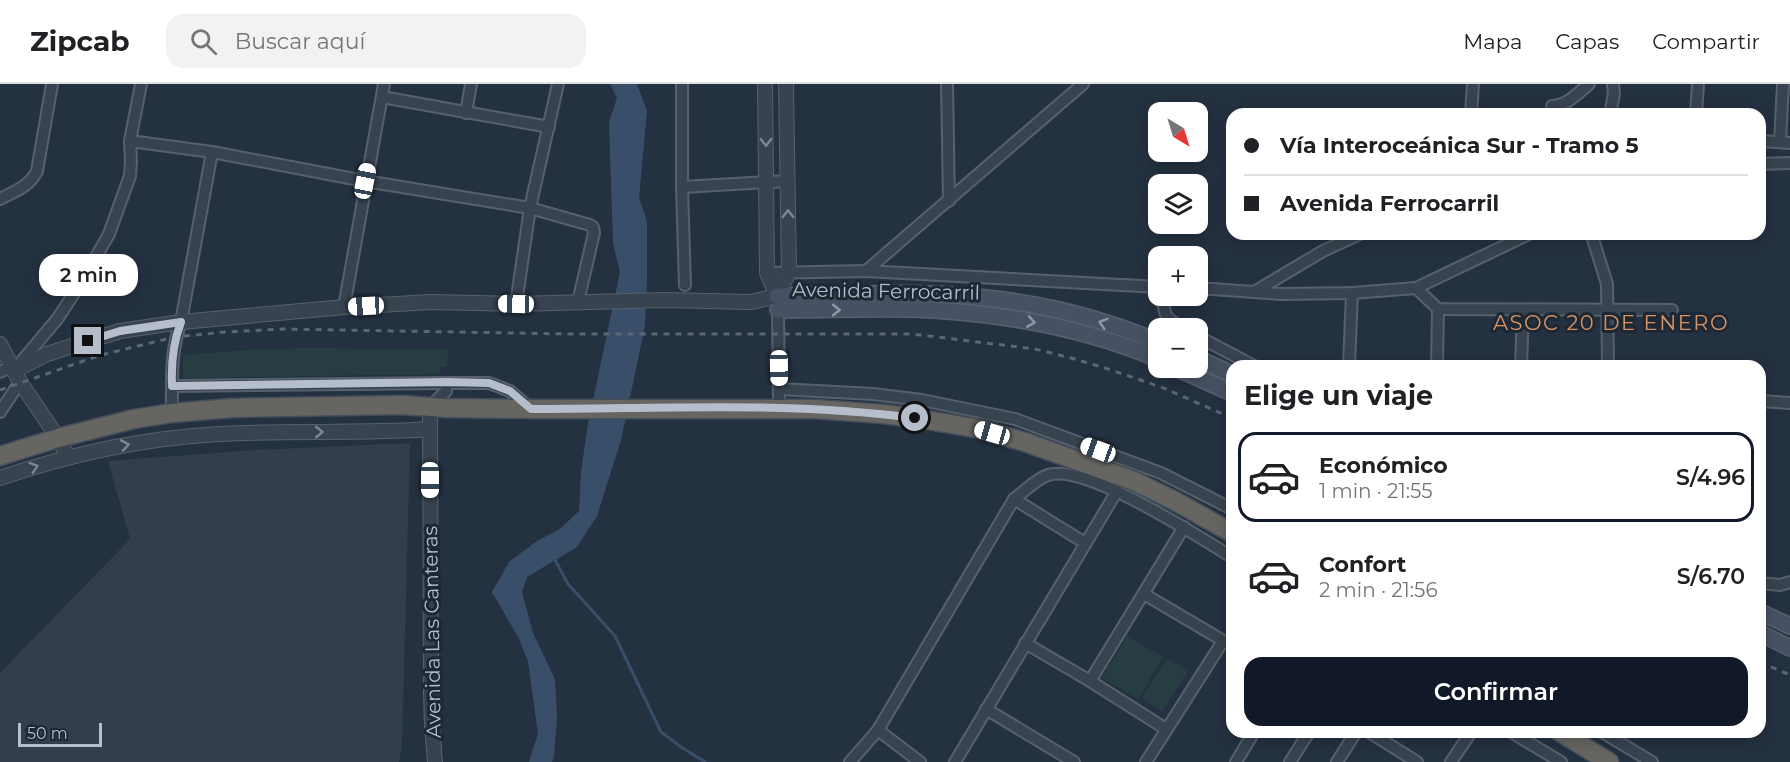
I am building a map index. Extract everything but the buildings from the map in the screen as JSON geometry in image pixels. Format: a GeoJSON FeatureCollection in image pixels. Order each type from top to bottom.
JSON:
{"type":"FeatureCollection","features":[{"type":"Feature","properties":{"kind":"highway"},"geometry":{"type":"LineString","coordinates":[[0,456],[99,427],[172,413],[232,408],[402,405],[531,409],[815,409],[884,414],[980,429],[1073,458],[1134,481],[1226,530]]}},
{"type":"Feature","properties":{"kind":"highway"},"geometry":{"type":"LineString","coordinates":[[1570,738],[1610,762]]}},
{"type":"Feature","properties":{"kind":"main road","name":"Avenida Ferrocarril"},"geometry":{"type":"LineString","coordinates":[[777,303],[939,294],[987,298],[1060,310],[1148,338]]}},
{"type":"Feature","properties":{"kind":"main road","name":"Avenida Ferrocarril"},"geometry":{"type":"LineString","coordinates":[[777,303],[933,310],[999,316],[1056,326],[1111,341],[1148,355]]}},
{"type":"Feature","properties":{"kind":"main road"},"geometry":{"type":"LineString","coordinates":[[1208,363],[1226,371]]}},
{"type":"Feature","properties":{"kind":"main road"},"geometry":{"type":"LineString","coordinates":[[1198,378],[1226,390]]}},
{"type":"Feature","properties":{"kind":"main road"},"geometry":{"type":"LineString","coordinates":[[1766,615],[1790,626]]}},
{"type":"Feature","properties":{"kind":"main road"},"geometry":{"type":"LineString","coordinates":[[1766,636],[1790,648]]}},
{"type":"Feature","properties":{"kind":"street"},"geometry":{"type":"LineString","coordinates":[[0,199],[25,187],[33,180],[37,171],[52,84]]}},
{"type":"Feature","properties":{"kind":"street"},"geometry":{"type":"LineString","coordinates":[[0,412],[11,373],[58,318],[96,259],[109,234],[130,176],[130,141],[141,84]]}},
{"type":"Feature","properties":{"kind":"street"},"geometry":{"type":"LineString","coordinates":[[344,307],[384,84]]}},
{"type":"Feature","properties":{"kind":"street"},"geometry":{"type":"LineString","coordinates":[[466,113],[471,84]]}},
{"type":"Feature","properties":{"kind":"street"},"geometry":{"type":"LineString","coordinates":[[516,304],[530,208],[558,84]]}},
{"type":"Feature","properties":{"kind":"street"},"geometry":{"type":"LineString","coordinates":[[682,84],[681,187],[685,285]]}},
{"type":"Feature","properties":{"kind":"street"},"geometry":{"type":"LineString","coordinates":[[765,84],[766,273],[777,303],[779,408]]}},
{"type":"Feature","properties":{"kind":"street"},"geometry":{"type":"LineString","coordinates":[[777,303],[789,272],[786,84]]}},
{"type":"Feature","properties":{"kind":"street"},"geometry":{"type":"LineString","coordinates":[[947,84],[949,201]]}},
{"type":"Feature","properties":{"kind":"street"},"geometry":{"type":"LineString","coordinates":[[866,271],[1083,84]]}},
{"type":"Feature","properties":{"kind":"street"},"geometry":{"type":"LineString","coordinates":[[1471,108],[1473,84]]}},
{"type":"Feature","properties":{"kind":"street"},"geometry":{"type":"LineString","coordinates":[[1552,106],[1567,102],[1589,84]]}},
{"type":"Feature","properties":{"kind":"street"},"geometry":{"type":"LineString","coordinates":[[1611,108],[1613,84]]}},
{"type":"Feature","properties":{"kind":"street"},"geometry":{"type":"LineString","coordinates":[[1696,108],[1698,84]]}},
{"type":"Feature","properties":{"kind":"street"},"geometry":{"type":"LineString","coordinates":[[1766,141],[1785,142],[1783,84]]}},
{"type":"Feature","properties":{"kind":"street"},"geometry":{"type":"LineString","coordinates":[[382,98],[549,127]]}},
{"type":"Feature","properties":{"kind":"street"},"geometry":{"type":"LineString","coordinates":[[130,141],[212,152],[365,181],[530,208],[590,225],[594,233],[578,302]]}},
{"type":"Feature","properties":{"kind":"street"},"geometry":{"type":"LineString","coordinates":[[131,161],[144,146],[150,144]]}},
{"type":"Feature","properties":{"kind":"street"},"geometry":{"type":"LineString","coordinates":[[172,413],[172,367],[175,337],[181,322],[212,152]]}},
{"type":"Feature","properties":{"kind":"street"},"geometry":{"type":"LineString","coordinates":[[1766,164],[1790,163]]}},
{"type":"Feature","properties":{"kind":"street"},"geometry":{"type":"LineString","coordinates":[[681,187],[787,181]]}},
{"type":"Feature","properties":{"kind":"street"},"geometry":{"type":"LineString","coordinates":[[1254,292],[1323,251],[1347,240]]}},
{"type":"Feature","properties":{"kind":"street"},"geometry":{"type":"LineString","coordinates":[[1208,289],[1281,294],[1352,293],[1416,288],[1516,240]]}},
{"type":"Feature","properties":{"kind":"street"},"geometry":{"type":"LineString","coordinates":[[1593,240],[1607,284],[1608,360]]}},
{"type":"Feature","properties":{"kind":"street"},"geometry":{"type":"LineString","coordinates":[[766,273],[866,271],[1148,286]]}},
{"type":"Feature","properties":{"kind":"street"},"geometry":{"type":"LineString","coordinates":[[1416,288],[1438,309],[1672,310]]}},
{"type":"Feature","properties":{"kind":"street"},"geometry":{"type":"LineString","coordinates":[[1349,360],[1352,293]]}},
{"type":"Feature","properties":{"kind":"street","name":"Avenida Ferrocarril"},"geometry":{"type":"LineString","coordinates":[[11,373],[47,354],[120,331],[181,322],[344,307],[431,302],[516,304],[665,300],[777,303]]}},
{"type":"Feature","properties":{"kind":"street"},"geometry":{"type":"LineString","coordinates":[[1437,360],[1438,309]]}},
{"type":"Feature","properties":{"kind":"street"},"geometry":{"type":"LineString","coordinates":[[1521,360],[1523,311]]}},
{"type":"Feature","properties":{"kind":"street"},"geometry":{"type":"LineString","coordinates":[[1208,342],[1243,360]]}},
{"type":"Feature","properties":{"kind":"street"},"geometry":{"type":"LineString","coordinates":[[0,344],[11,373],[58,438],[68,457]]}},
{"type":"Feature","properties":{"kind":"street"},"geometry":{"type":"LineString","coordinates":[[430,407],[446,391],[447,382]]}},
{"type":"Feature","properties":{"kind":"street"},"geometry":{"type":"LineString","coordinates":[[172,386],[489,383],[510,391],[531,409]]}},
{"type":"Feature","properties":{"kind":"street"},"geometry":{"type":"LineString","coordinates":[[779,389],[873,394],[922,400],[1015,419],[1161,473],[1226,506]]}},
{"type":"Feature","properties":{"kind":"street"},"geometry":{"type":"LineString","coordinates":[[1766,401],[1790,403]]}},
{"type":"Feature","properties":{"kind":"street","name":"Avenida Las Canteras"},"geometry":{"type":"LineString","coordinates":[[430,407],[431,715],[435,762]]}},
{"type":"Feature","properties":{"kind":"street"},"geometry":{"type":"LineString","coordinates":[[0,478],[68,457],[128,445],[219,434],[430,429]]}},
{"type":"Feature","properties":{"kind":"street"},"geometry":{"type":"LineString","coordinates":[[850,762],[878,730],[1014,499],[1047,475],[1065,473],[1117,491],[1184,527],[1226,553]]}},
{"type":"Feature","properties":{"kind":"street"},"geometry":{"type":"LineString","coordinates":[[956,762],[1117,491]]}},
{"type":"Feature","properties":{"kind":"street"},"geometry":{"type":"LineString","coordinates":[[1014,499],[1085,543]]}},
{"type":"Feature","properties":{"kind":"street"},"geometry":{"type":"LineString","coordinates":[[1090,681],[1184,527]]}},
{"type":"Feature","properties":{"kind":"street"},"geometry":{"type":"LineString","coordinates":[[1766,584],[1780,585],[1790,582]]}},
{"type":"Feature","properties":{"kind":"street"},"geometry":{"type":"LineString","coordinates":[[1144,594],[1226,642]]}},
{"type":"Feature","properties":{"kind":"street"},"geometry":{"type":"LineString","coordinates":[[1025,644],[1090,681],[1166,729]]}},
{"type":"Feature","properties":{"kind":"street"},"geometry":{"type":"LineString","coordinates":[[1146,762],[1166,729],[1226,644]]}},
{"type":"Feature","properties":{"kind":"street"},"geometry":{"type":"LineString","coordinates":[[986,709],[1074,762]]}},
{"type":"Feature","properties":{"kind":"street"},"geometry":{"type":"LineString","coordinates":[[878,730],[920,762]]}},
{"type":"Feature","properties":{"kind":"street"},"geometry":{"type":"LineString","coordinates":[[1236,762],[1250,738]]}},
{"type":"Feature","properties":{"kind":"street"},"geometry":{"type":"LineString","coordinates":[[1290,762],[1305,738]]}},
{"type":"Feature","properties":{"kind":"street"},"geometry":{"type":"LineString","coordinates":[[1337,762],[1352,738]]}},
{"type":"Feature","properties":{"kind":"street"},"geometry":{"type":"LineString","coordinates":[[1378,738],[1414,761]]}},
{"type":"Feature","properties":{"kind":"street"},"geometry":{"type":"LineString","coordinates":[[1451,762],[1467,738]]}},
{"type":"Feature","properties":{"kind":"street"},"geometry":{"type":"LineString","coordinates":[[1521,738],[1561,762]]}},
{"type":"Feature","properties":{"kind":"street"},"geometry":{"type":"LineString","coordinates":[[1612,738],[1652,762]]}},
{"type":"Feature","properties":{"kind":"shaded area"},"geometry":{"type":"Polygon","coordinates":[[[610,84],[637,84],[647,111],[639,198],[647,221],[645,326],[621,440],[597,516],[577,547],[527,577],[522,592],[533,633],[555,679],[557,718],[552,762],[529,762],[538,734],[528,661],[518,637],[492,592],[509,562],[537,541],[560,529],[579,511],[581,472],[588,424],[620,272],[613,244],[609,122],[617,98],[610,84]]]}},
{"type":"Feature","properties":{"kind":"shaded area"},"geometry":{"type":"Polygon","coordinates":[[[410,443],[402,744],[399,762],[0,762],[0,673],[130,539],[108,461],[256,450],[410,443]]]}},
{"type":"Feature","properties":{"kind":"green space"},"geometry":{"type":"Polygon","coordinates":[[[308,348],[448,350],[447,367],[440,367],[440,374],[183,378],[183,355],[308,348]]]}},
{"type":"Feature","properties":{"kind":"green space"},"geometry":{"type":"Polygon","coordinates":[[[1127,636],[1163,657],[1138,699],[1102,678],[1127,636]]]}},
{"type":"Feature","properties":{"kind":"green space"},"geometry":{"type":"Polygon","coordinates":[[[1167,658],[1188,671],[1162,711],[1142,698],[1167,658]]]}},
{"type":"Feature","properties":{"kind":"waterway"},"geometry":{"type":"LineString","coordinates":[[554,558],[568,584],[615,636],[661,732],[705,762]]}},
{"type":"Feature","properties":{"kind":"railway"},"geometry":{"type":"LineString","coordinates":[[0,390],[101,355],[175,337],[225,332],[283,329],[571,334],[912,334],[1035,349],[1071,358],[1161,387],[1226,415]]}},
{"type":"Feature","properties":{"kind":"railway"},"geometry":{"type":"LineString","coordinates":[[1766,665],[1790,675]]}},
{"type":"Feature","properties":{"kind":"district","name":"ASOC 20 DE ENERO"},"geometry":{"type":"Point","coordinates":[1611,322]}},
{"type":"Feature","properties":{"kind":"route"},"geometry":{"type":"LineString","coordinates":[[88,341],[120,331],[181,322],[175,337],[172,386],[489,383],[510,391],[531,409],[815,409],[915,418]]}}]}
